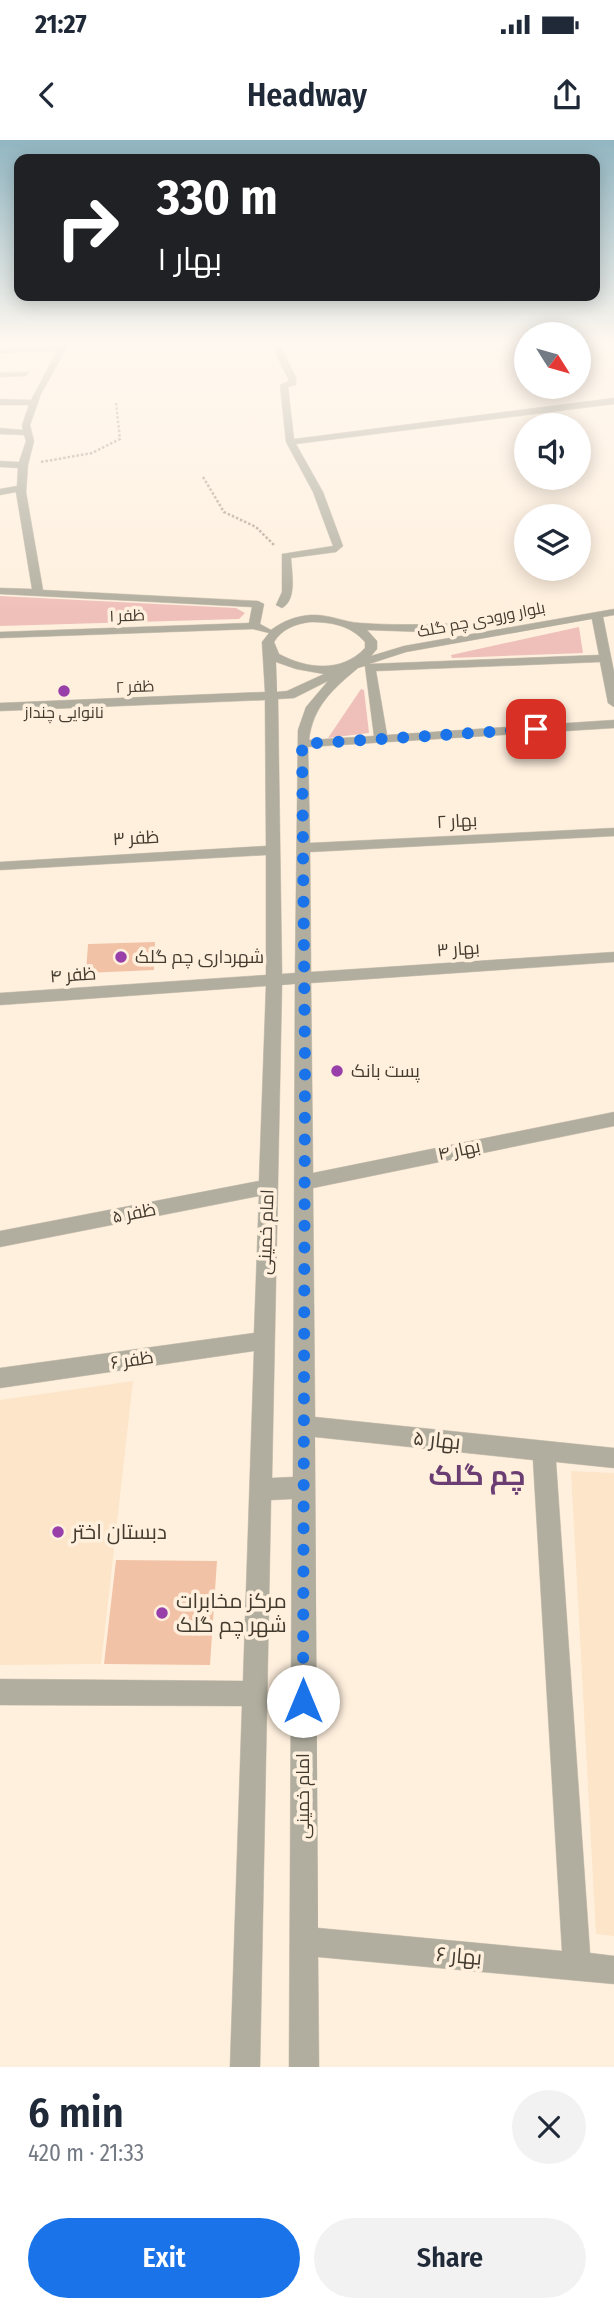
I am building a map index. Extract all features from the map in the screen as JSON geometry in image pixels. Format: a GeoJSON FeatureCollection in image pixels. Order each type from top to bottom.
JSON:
{"type":"FeatureCollection","features":[{"type":"Feature","properties":{"kind":"street"},"geometry":{"type":"LineString","coordinates":[[13,432],[28,433],[30,441],[23,465],[21,488],[31,563],[38,592]]}},
{"type":"Feature","properties":{"kind":"street"},"geometry":{"type":"LineString","coordinates":[[282,605],[287,592],[286,556],[335,549],[338,545],[318,492],[290,442],[289,432]]}},
{"type":"Feature","properties":{"kind":"street"},"geometry":{"type":"LineString","coordinates":[[290,442],[370,432]]}},
{"type":"Feature","properties":{"kind":"street"},"geometry":{"type":"LineString","coordinates":[[0,464],[23,465]]}},
{"type":"Feature","properties":{"kind":"street"},"geometry":{"type":"LineString","coordinates":[[0,492],[21,488]]}},
{"type":"Feature","properties":{"kind":"street"},"geometry":{"type":"LineString","coordinates":[[0,591],[282,605],[297,621],[272,641]]}},
{"type":"Feature","properties":{"kind":"street"},"geometry":{"type":"LineString","coordinates":[[258,604],[254,626],[272,641],[283,663],[311,670],[342,668],[355,664],[371,649],[371,641],[357,626]]}},
{"type":"Feature","properties":{"kind":"street","name":"بلوار ورودی چم گلک"},"geometry":{"type":"LineString","coordinates":[[297,621],[328,619],[357,626],[433,629],[499,624],[614,609]]}},
{"type":"Feature","properties":{"kind":"street","name":"بلوار ورودی چم گلک"},"geometry":{"type":"LineString","coordinates":[[355,664],[404,649],[597,615],[614,609]]}},
{"type":"Feature","properties":{"kind":"street"},"geometry":{"type":"LineString","coordinates":[[597,615],[614,703]]}},
{"type":"Feature","properties":{"kind":"street","name":"ظفر ۱"},"geometry":{"type":"LineString","coordinates":[[0,635],[254,626]]}},
{"type":"Feature","properties":{"kind":"street"},"geometry":{"type":"LineString","coordinates":[[433,629],[424,634],[426,638],[444,642]]}},
{"type":"Feature","properties":{"kind":"street","name":"امام خمینی"},"geometry":{"type":"LineString","coordinates":[[245,2067],[274,981],[272,641]]}},
{"type":"Feature","properties":{"kind":"street"},"geometry":{"type":"LineString","coordinates":[[381,739],[369,668],[606,658]]}},
{"type":"Feature","properties":{"kind":"street","name":"امام خمینی"},"geometry":{"type":"LineString","coordinates":[[304,2067],[302,744],[306,715],[312,704],[355,664]]}},
{"type":"Feature","properties":{"kind":"street","name":"ظفر ۲"},"geometry":{"type":"LineString","coordinates":[[0,707],[290,695],[321,677],[355,664]]}},
{"type":"Feature","properties":{"kind":"street"},"geometry":{"type":"LineString","coordinates":[[302,744],[614,724]]}},
{"type":"Feature","properties":{"kind":"street","name":"بهار ۲"},"geometry":{"type":"LineString","coordinates":[[303,848],[614,832]]}},
{"type":"Feature","properties":{"kind":"street","name":"ظفر ۳"},"geometry":{"type":"LineString","coordinates":[[0,866],[274,850]]}},
{"type":"Feature","properties":{"kind":"street","name":"بهار ۳"},"geometry":{"type":"LineString","coordinates":[[274,981],[614,957]]}},
{"type":"Feature","properties":{"kind":"street","name":"ظفر ۴"},"geometry":{"type":"LineString","coordinates":[[0,999],[274,981]]}},
{"type":"Feature","properties":{"kind":"street","name":"بهار ۴"},"geometry":{"type":"LineString","coordinates":[[304,1182],[614,1119]]}},
{"type":"Feature","properties":{"kind":"street","name":"ظفر ۵"},"geometry":{"type":"LineString","coordinates":[[0,1239],[267,1187]]}},
{"type":"Feature","properties":{"kind":"street","name":"ظفر ۶"},"geometry":{"type":"LineString","coordinates":[[0,1378],[263,1341]]}},
{"type":"Feature","properties":{"kind":"street","name":"بهار ۵"},"geometry":{"type":"LineString","coordinates":[[302,1426],[614,1458]]}},
{"type":"Feature","properties":{"kind":"street"},"geometry":{"type":"LineString","coordinates":[[544,1452],[577,1967]]}},
{"type":"Feature","properties":{"kind":"street"},"geometry":{"type":"LineString","coordinates":[[262,1489],[302,1488]]}},
{"type":"Feature","properties":{"kind":"street"},"geometry":{"type":"LineString","coordinates":[[0,1692],[255,1693]]}},
{"type":"Feature","properties":{"kind":"street","name":"بهار ۶"},"geometry":{"type":"LineString","coordinates":[[303,1941],[614,1970]]}},
{"type":"Feature","properties":{"kind":"path"},"geometry":{"type":"LineString","coordinates":[[23,465],[85,456],[107,448],[120,439],[119,432]]}},
{"type":"Feature","properties":{"kind":"path"},"geometry":{"type":"LineString","coordinates":[[203,477],[224,512],[256,527],[286,556]]}},
{"type":"Feature","properties":{"kind":"shaded area"},"geometry":{"type":"Polygon","coordinates":[[[0,596],[236,608],[245,613],[239,619],[0,626],[0,596]]]}},
{"type":"Feature","properties":{"kind":"shaded area"},"geometry":{"type":"Polygon","coordinates":[[[579,627],[583,653],[452,658],[451,655],[579,627]]]}},
{"type":"Feature","properties":{"kind":"shaded area"},"geometry":{"type":"Polygon","coordinates":[[[361,689],[364,690],[369,733],[328,738],[361,689]]]}},
{"type":"Feature","properties":{"kind":"shaded area","name":"دبستان اختر"},"geometry":{"type":"Polygon","coordinates":[[[133,1381],[101,1664],[0,1665],[0,1400],[133,1381]]]}},
{"type":"Feature","properties":{"kind":"shaded area"},"geometry":{"type":"Polygon","coordinates":[[[571,1471],[614,1473],[614,1936],[596,1934],[571,1471]]]}},
{"type":"Feature","properties":{"kind":"building","name":"شهرداری چم گلک"},"geometry":{"type":"Polygon","coordinates":[[[155,942],[154,970],[86,973],[88,944],[155,942]]]}},
{"type":"Feature","properties":{"kind":"building","name":"مرکز مخابرات شهر چم گلک"},"geometry":{"type":"Polygon","coordinates":[[[116,1560],[217,1561],[210,1665],[104,1664],[116,1560]]]}},
{"type":"Feature","properties":{"kind":"place","name":"نانوایی چنداز"},"geometry":{"type":"Point","coordinates":[64,691]}},
{"type":"Feature","properties":{"kind":"place","name":"شهرداری چم گلک"},"geometry":{"type":"Point","coordinates":[121,957]}},
{"type":"Feature","properties":{"kind":"place","name":"پست بانک"},"geometry":{"type":"Point","coordinates":[337,1071]}},
{"type":"Feature","properties":{"kind":"place","name":"دبستان اختر"},"geometry":{"type":"Point","coordinates":[58,1532]}},
{"type":"Feature","properties":{"kind":"place","name":"مرکز مخابرات شهر چم گلک"},"geometry":{"type":"Point","coordinates":[162,1613]}},
{"type":"Feature","properties":{"kind":"district","name":"چم گلک"},"geometry":{"type":"Point","coordinates":[477,1475]}},
{"type":"Feature","properties":{"kind":"route"},"geometry":{"type":"LineString","coordinates":[[303,1701],[305,1065],[302,744],[536,729]]}}]}
